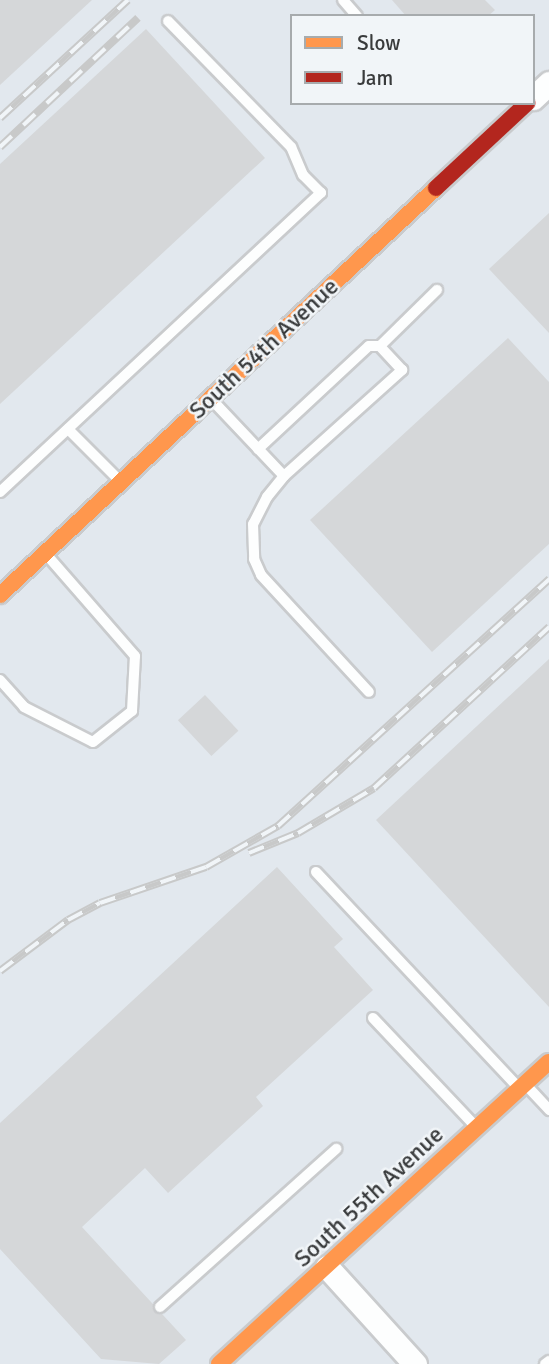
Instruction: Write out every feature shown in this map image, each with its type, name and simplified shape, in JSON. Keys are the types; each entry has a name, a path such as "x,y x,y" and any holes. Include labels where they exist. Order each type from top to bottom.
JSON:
{"street":[{"path":"535,96 549,83"},
{"name":"South 54th Avenue","path":"0,595 525,105"},
{"name":"South 55th Avenue","path":"219,1364 549,1062"},
{"path":"327,1266 415,1364"}],"lane":[{"path":"344,0 355,14"},
{"path":"0,492 321,193 303,175 291,148 168,21"},
{"path":"258,449 369,346 380,346 437,290"},
{"path":"369,692 261,575 254,559 253,524 267,497 284,476 402,370 380,346"},
{"path":"211,399 284,476"},
{"path":"68,429 121,482"},
{"path":"0,680 24,707 93,743 132,711 135,656 45,553"},
{"path":"316,872 522,1086 549,1110"},
{"path":"373,1018 477,1128"},
{"path":"160,1307 336,1149"}],"shaded area":[{"path":"0,0 549,0 549,1364 0,1364"}],"building":[{"path":"0,0 92,0 0,85"},
{"path":"392,0 485,0 495,10 490,14 404,14"},
{"path":"146,29 265,158 0,404 0,164"},
{"path":"549,213 549,333 489,269"},
{"path":"508,338 549,382 549,544 432,652 310,520"},
{"path":"549,659 549,1007 376,820"},
{"path":"205,695 238,731 211,756 178,720"},
{"path":"277,867 343,939 334,947 373,990 256,1097 263,1106 168,1193 145,1168 82,1227 186,1340 159,1364 101,1359 0,1249 0,1123"}],"railway":[{"path":"0,118 128,0"},
{"path":"0,147 138,18"},
{"path":"0,971 68,920 100,903 206,867 278,826 549,579"},
{"path":"249,853 298,833 374,788 549,627"}],"traffic: slow":[{"path":"0,595 436,188"},
{"path":"219,1364 549,1062"}],"traffic: jam":[{"path":"436,188 525,105"}]}
